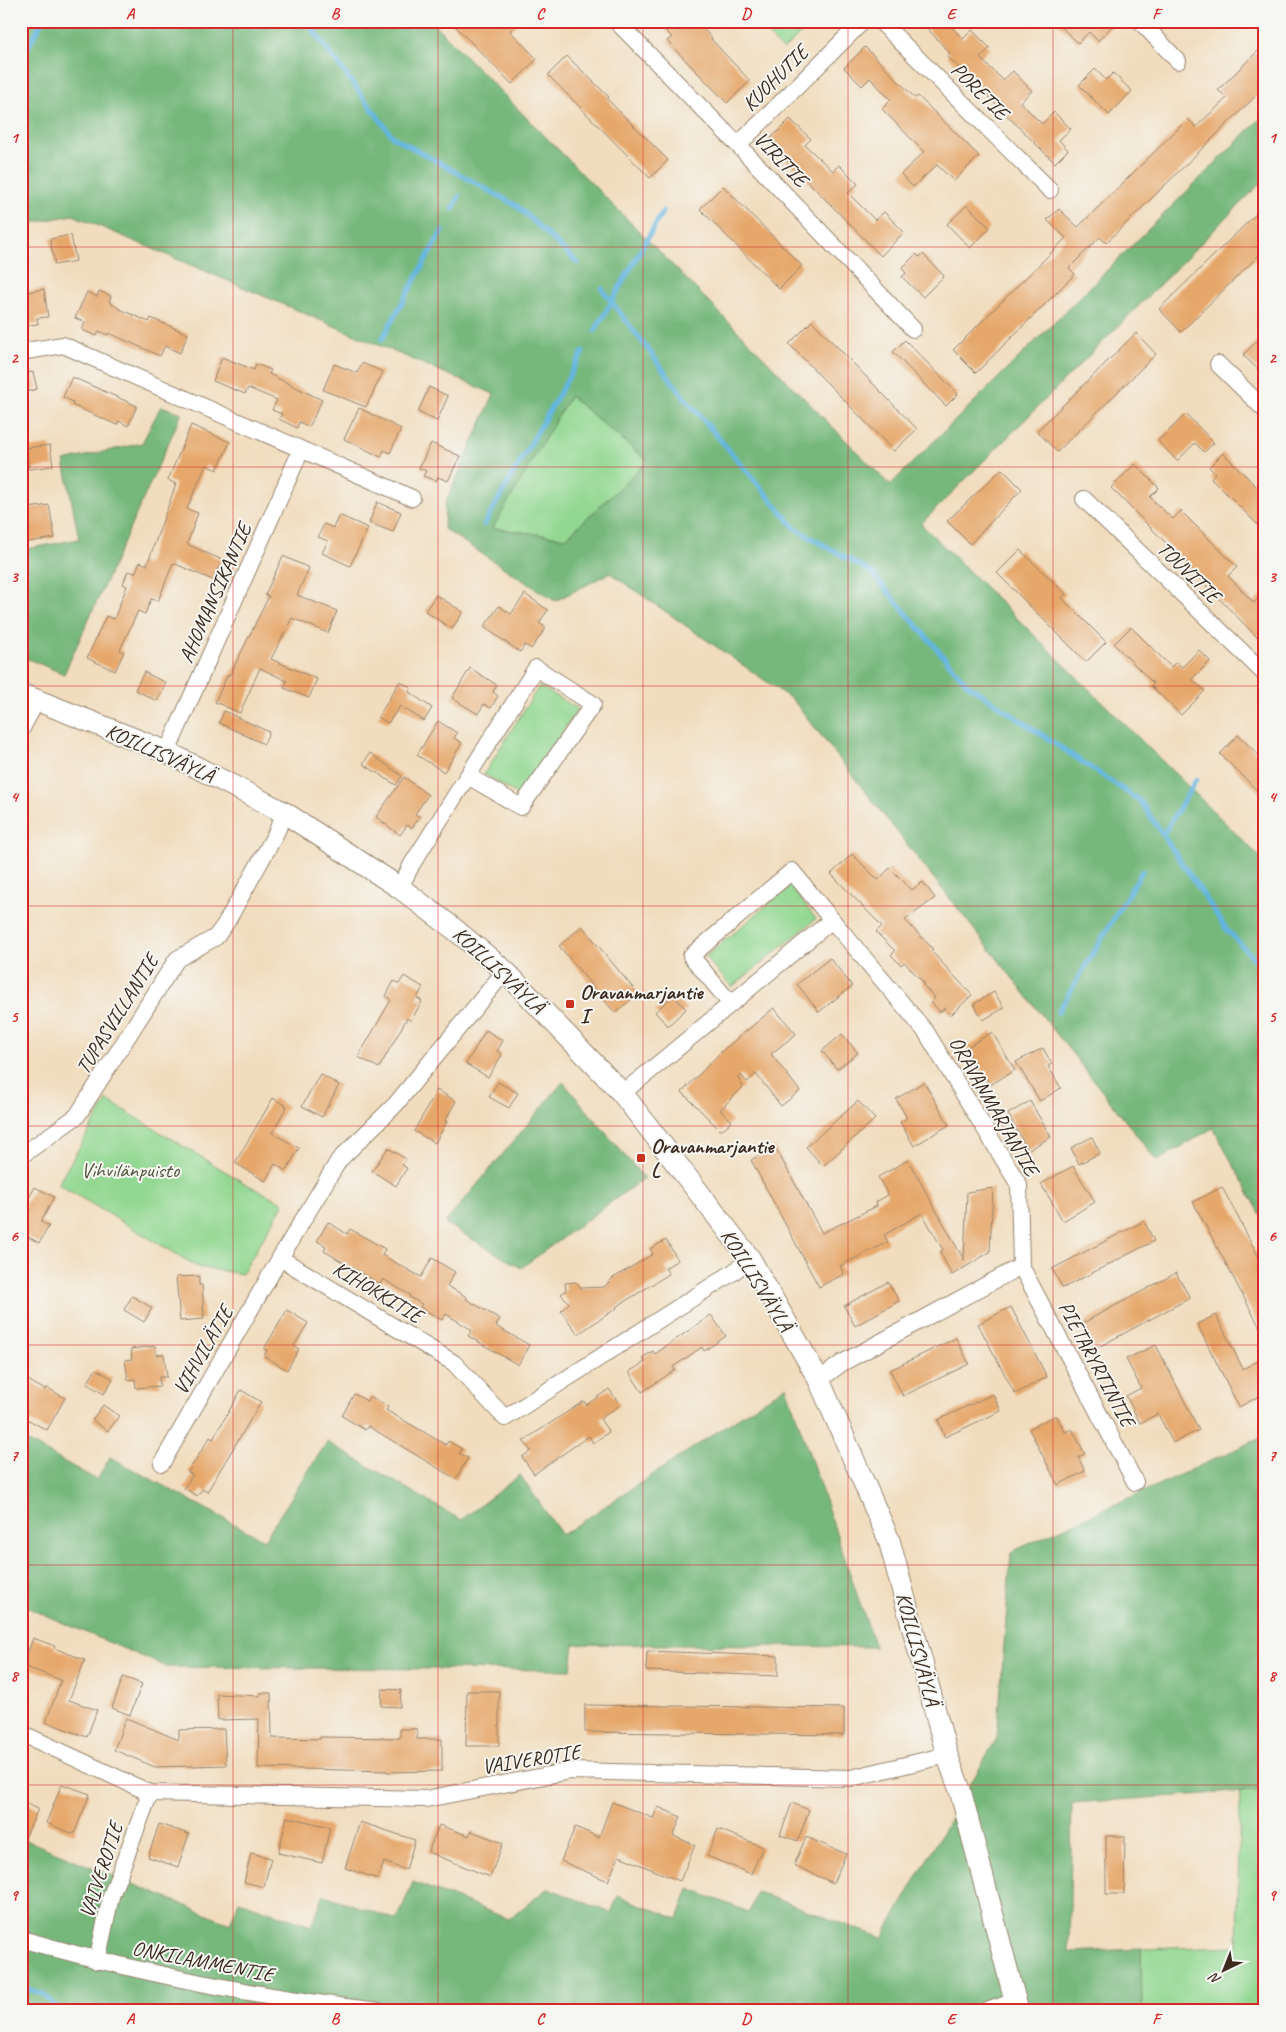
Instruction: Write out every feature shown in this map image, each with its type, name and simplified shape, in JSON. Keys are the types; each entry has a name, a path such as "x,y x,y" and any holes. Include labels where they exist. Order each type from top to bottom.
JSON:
{"street":[{"name":"VIRITIE","path":"616,21 738,145 913,329"},
{"name":"KUOHUTIE","path":"738,145 863,21"},
{"name":"PORETIE","path":"880,21 1050,190"},
{"path":"1140,21 1178,61"},
{"path":"21,352 63,345 412,498"},
{"path":"1218,364 1265,410"},
{"name":"AHOMANSIKANTIE","path":"167,752 301,450"},
{"name":"TOUVITIE","path":"1084,499 1262,668"},
{"path":"400,888 412,864 536,668 593,704 521,807 468,776"},
{"path":"21,730 29,697"},
{"name":"KOILLISVÄYLÄ","path":"29,697 167,752 285,813 400,888 453,928 505,971 622,1093 750,1259 819,1380 889,1540 947,1755 960,1790 1017,2006"},
{"name":"TUPASVILLANTIE","path":"21,1156 77,1116 177,959 216,937 274,837 285,813"},
{"name":"ORAVANMARJANTIE","path":"731,1004 691,956 792,871 926,1032 1019,1185 1021,1266"},
{"path":"622,1093 832,920"},
{"path":"280,1258 339,1160 395,1105 505,971"},
{"name":"KIHOKKITIE","path":"280,1258 454,1363 505,1418 732,1273 750,1259"},
{"name":"VIHVILÄTIE","path":"162,1462 280,1258"},
{"path":"819,1380 842,1364 1021,1266"},
{"name":"PIETARYRTINTIE","path":"1021,1266 1135,1482"},
{"name":"VAIVEROTIE","path":"21,1733 150,1794 426,1799 570,1771 851,1778 947,1755"},
{"name":"VAIVEROTIE","path":"97,1961 111,1896 150,1794"},
{"name":"ONKILAMMENTIE","path":"21,1939 97,1961 304,2002 378,2011"},
{"path":"987,2011 1017,2006"}],"green space":[{"path":"21,21 431,21 890,485 1265,114 1265,179 921,524 1265,862 1265,1222 1213,1128 1157,1161 793,700 610,573 555,601 444,529 445,504 494,394 73,215 21,225","holes":["570,396 648,461 566,538 493,528"]},
{"path":"754,21 814,21 783,50"},
{"path":"570,396 648,461 566,538 492,528"},
{"path":"161,406 182,413 64,674 21,656 21,550 79,539 64,461 142,443"},
{"path":"539,686 578,709 518,795 484,774"},
{"path":"790,886 816,919 732,987 705,957"},
{"path":"563,1082 644,1178 521,1268 445,1223"},
{"name":"Vihvilänpuisto","path":"107,1100 246,1184 284,1203 242,1274 198,1267 58,1184"},
{"path":"786,1386 875,1647 574,1644 571,1670 167,1667 21,1605 21,1438 97,1480 110,1457 264,1540 327,1442 461,1520 520,1475 562,1535"},
{"path":"1265,1436 1265,1790 1072,1803 1069,1952 1141,1949 1142,2011 21,2011 21,1838 230,1924 239,1901 311,1926 324,1895 397,1920 413,1882 509,1919 548,1888 611,1913 618,1896 678,1919 689,1889 749,1912 757,1892 882,1938 997,1738 1011,1552"},
{"path":"1265,1790 1265,2011 1142,2011 1141,1949 1237,1946 1240,1792"}],"building":[{"path":"450,21 520,21 510,31 537,59 512,84"},
{"path":"674,21 696,21 750,81 727,103 667,41 672,37 665,30"},
{"path":"920,21 946,21 963,39 972,30 990,48 980,58 1003,80 1013,71 1032,91 1020,102 1042,124 1054,112 1071,129 1059,140 1068,150 1055,163 947,56 950,53"},
{"path":"1055,21 1117,21 1098,41 1089,32 1078,43"},
{"path":"1265,44 1265,87 1106,243 1100,237 1069,268 1075,274 976,373 953,350 1066,238 1047,220 1059,209 1078,227 1188,119 1196,127 1227,98 1218,90"},
{"path":"865,47 915,98 918,96 979,156 954,181 937,165 913,187 901,174 924,152 882,109 891,100 870,78 862,86 844,68"},
{"path":"567,56 609,97 607,99 668,160 650,178 548,75"},
{"path":"1095,69 1106,80 1113,73 1132,91 1109,115 1079,85"},
{"path":"790,119 811,139 805,145 833,171 839,165 858,184 848,193 875,220 884,212 904,232 881,256 768,141"},
{"path":"723,186 802,266 779,289 700,209"},
{"path":"967,205 990,228 970,248 947,224"},
{"path":"1256,214 1265,223 1265,249 1181,332 1159,309"},
{"path":"71,235 76,261 55,265 50,239"},
{"path":"916,254 919,257 923,254 944,276 923,297 902,277 906,273 902,268"},
{"path":"44,289 48,317 37,318 38,324 21,326 21,293"},
{"path":"99,291 111,296 109,302 120,309 149,322 151,318 188,334 180,353 165,346 160,356 109,333 108,335 99,331 97,336 82,330 85,322 75,318 87,292 97,297"},
{"path":"812,321 917,429 894,451 789,344"},
{"path":"1136,333 1156,354 1057,452 1037,431"},
{"path":"1265,333 1265,376 1243,355"},
{"path":"905,340 958,394 946,406 893,352"},
{"path":"222,357 254,370 256,364 271,370 269,374 322,400 309,427 299,422 297,428 279,419 282,414 272,410 277,400 248,388 245,394 213,381"},
{"path":"362,363 383,372 366,407 323,390 334,364 357,373"},
{"path":"33,372 37,389 21,393 21,374"},
{"path":"72,377 137,406 128,426 119,421 117,425 72,405 73,402 63,397"},
{"path":"429,387 448,396 437,421 418,412"},
{"path":"359,408 401,429 390,453 384,450 381,457 344,439"},
{"path":"1186,414 1214,443 1204,452 1195,443 1177,461 1158,441"},
{"path":"191,425 230,442 217,470 206,465 187,509 198,513 187,544 222,560 213,580 173,563 158,601 151,599 145,614 138,611 120,650 124,652 115,671 87,658 106,616 114,619 127,586 123,584 128,571 135,573 140,562 147,565 176,484 168,480"},
{"path":"431,443 460,456 448,481 438,477 436,481 423,476 426,471 419,468"},
{"path":"50,445 53,466 29,469 26,448"},
{"path":"1223,453 1265,495 1265,532 1211,478 1215,473 1209,467"},
{"path":"1135,464 1159,488 1150,497 1173,519 1181,511 1237,567 1228,576 1254,603 1265,592 1265,630 1257,637 1111,488"},
{"path":"1002,469 1022,489 970,544 947,521"},
{"path":"377,502 401,512 393,532 369,523"},
{"path":"49,505 55,538 21,543 21,509"},
{"path":"339,515 368,528 350,566 322,553 328,541 318,537 324,524 333,528"},
{"path":"1020,550 1066,594 1062,598 1106,642 1086,662 997,573"},
{"path":"283,556 309,568 297,595 337,611 328,633 292,618 271,659 317,679 309,698 284,688 287,681 260,668 240,713 215,702 269,596 265,595"},
{"path":"525,594 548,610 539,623 546,628 531,649 525,645 520,652 484,627 499,606 511,614"},
{"path":"436,595 463,612 452,629 425,611"},
{"path":"1131,627 1171,667 1176,662 1182,667 1199,650 1210,661 1192,679 1205,691 1181,715 1151,686 1154,684 1114,644"},
{"path":"470,668 497,685 493,692 498,696 491,708 484,704 478,714 452,698"},
{"path":"144,672 166,683 157,701 135,690"},
{"path":"400,681 411,688 409,692 432,708 424,721 400,706 388,723 378,717"},
{"path":"224,711 269,732 264,744 219,723"},
{"path":"438,721 457,733 454,738 462,743 444,772 417,755"},
{"path":"1238,735 1265,761 1265,798 1220,754"},
{"path":"370,753 402,776 396,785 363,764"},
{"path":"404,777 428,795 415,814 420,817 412,828 407,825 400,835 376,817"},
{"path":"852,854 878,880 890,868 912,890 923,882 935,898 905,920 933,949 931,951 972,995 951,1015 945,1008 940,1012 931,1002 935,998 922,984 924,983 904,962 901,965 891,955 895,951 876,932 882,926 831,874"},
{"path":"582,926 638,994 615,1013 559,946"},
{"path":"830,958 852,986 819,1012 797,984"},
{"path":"404,976 423,987 417,998 422,1001 411,1021 407,1018 379,1068 358,1057 391,1000 386,996 394,981 399,984"},
{"path":"994,992 1004,1008 983,1020 974,1004"},
{"path":"673,995 686,1009 668,1026 655,1012"},
{"path":"774,1008 796,1034 771,1054 800,1091 781,1106 756,1074 747,1082 741,1075 738,1078 743,1087 720,1110 732,1121 721,1131 682,1092 722,1051"},
{"path":"486,1030 503,1041 497,1051 502,1055 488,1077 466,1064"},
{"path":"992,1032 1015,1070 990,1085 986,1078 981,1081 972,1067 976,1064 966,1048"},
{"path":"842,1034 858,1053 837,1069 822,1051"},
{"path":"1043,1048 1052,1064 1048,1066 1061,1088 1040,1101 1016,1062"},
{"path":"320,1074 339,1085 322,1117 302,1106"},
{"path":"498,1082 518,1093 509,1108 489,1097"},
{"path":"924,1082 949,1125 914,1146 900,1122 907,1118 896,1099"},
{"path":"437,1090 456,1101 435,1143 414,1131"},
{"path":"273,1098 287,1106 272,1133 299,1148 286,1171 275,1164 265,1181 235,1163"},
{"path":"858,1101 875,1119 823,1166 806,1147"},
{"path":"1030,1101 1051,1137 1028,1150 1008,1114"},
{"path":"1092,1137 1100,1153 1079,1164 1071,1148"},
{"path":"775,1147 822,1233 877,1206 876,1202 888,1195 878,1177 908,1160 964,1260 967,1192 993,1188 990,1252 952,1275 940,1252 943,1250 922,1213 884,1235 888,1242 840,1266 844,1274 819,1287 751,1160"},
{"path":"388,1148 406,1159 402,1165 407,1168 396,1186 372,1171"},
{"path":"1073,1166 1095,1202 1063,1221 1041,1184"},
{"path":"35,1187 54,1197 41,1222 49,1226 39,1243 21,1233 21,1212"},
{"path":"1222,1187 1265,1269 1265,1337 1193,1202"},
{"path":"1144,1221 1154,1241 1063,1288 1052,1269"},
{"path":"328,1222 347,1234 350,1229 385,1249 382,1255 421,1277 432,1258 455,1272 447,1286 500,1319 496,1326 529,1345 518,1365 468,1336 472,1330 446,1314 442,1320 420,1307 422,1304 409,1297 410,1295 383,1279 380,1284 324,1251 326,1246 317,1241"},
{"path":"666,1240 678,1260 665,1268 669,1274 616,1307 578,1334 561,1311 569,1303 561,1294 566,1290 565,1283 576,1282 581,1288 604,1287 613,1278 653,1254 650,1249"},
{"path":"1176,1273 1190,1298 1095,1349 1081,1324"},
{"path":"199,1276 199,1285 202,1285 204,1319 180,1321 176,1277"},
{"path":"888,1282 899,1301 855,1326 844,1306"},
{"path":"132,1296 152,1308 144,1322 124,1310"},
{"path":"1011,1307 1047,1377 1015,1394 978,1324"},
{"path":"287,1310 308,1323 294,1346 299,1349 287,1370 264,1356 267,1350 264,1349"},
{"path":"711,1315 726,1336 704,1351 702,1347 673,1367 675,1370 642,1392 629,1372 645,1362 642,1358 653,1351 655,1354"},
{"path":"1216,1315 1243,1369 1265,1357 1265,1393 1239,1407 1197,1324"},
{"path":"956,1338 969,1364 903,1396 890,1370"},
{"path":"1156,1345 1199,1430 1173,1443 1158,1414 1140,1423 1126,1396 1141,1388 1126,1359"},
{"path":"155,1346 156,1355 164,1354 167,1377 159,1377 160,1386 136,1388 135,1379 128,1380 125,1360 132,1359 131,1349"},
{"path":"96,1369 113,1379 104,1394 87,1384"},
{"path":"21,1376 45,1390 46,1387 65,1398 47,1430 21,1416"},
{"path":"609,1389 620,1405 600,1419 609,1432 593,1443 589,1436 534,1474 522,1457 531,1451 523,1441 584,1401 586,1405"},
{"path":"241,1390 261,1402 207,1492 202,1489 197,1496 184,1488 193,1475 188,1472 210,1437 213,1439"},
{"path":"354,1394 367,1401 370,1396 388,1407 386,1410 446,1445 448,1441 462,1449 459,1453 468,1458 456,1479 368,1426 365,1430 342,1416"},
{"path":"993,1394 1001,1411 945,1437 938,1420"},
{"path":"103,1405 119,1416 108,1431 92,1420"},
{"path":"1056,1415 1065,1432 1072,1429 1085,1454 1078,1457 1085,1471 1058,1485 1029,1429"},
{"path":"33,1638 85,1660 69,1700 97,1710 87,1737 46,1722 61,1680 23,1666"},
{"path":"647,1651 778,1656 778,1676 646,1671"},
{"path":"123,1677 142,1684 130,1715 112,1708"},
{"path":"382,1689 401,1690 400,1707 381,1706"},
{"path":"467,1691 499,1691 499,1746 466,1746"},
{"path":"260,1693 271,1693 272,1738 400,1738 400,1729 417,1729 417,1739 442,1739 442,1771 387,1772 258,1768 259,1719 218,1720 217,1694 260,1696"},
{"path":"585,1705 844,1708 844,1735 585,1732"},
{"path":"126,1718 179,1740 179,1730 224,1729 226,1765 155,1767 114,1750"},
{"path":"62,1784 90,1794 74,1834 46,1823"},
{"path":"21,1801 38,1809 21,1847"},
{"path":"612,1802 653,1818 658,1807 681,1817 673,1836 695,1845 680,1881 619,1856 608,1881 561,1861 575,1827 599,1837"},
{"path":"792,1803 809,1810 798,1841 780,1835"},
{"path":"287,1817 330,1827 322,1863 278,1853"},
{"path":"360,1822 415,1840 406,1870 384,1862 378,1879 345,1868"},
{"path":"159,1824 189,1834 178,1867 148,1857"},
{"path":"439,1825 469,1836 471,1831 503,1843 490,1877 428,1852"},
{"path":"718,1829 763,1847 751,1874 707,1856"},
{"path":"1106,1836 1125,1836 1124,1894 1106,1894"},
{"path":"806,1837 846,1854 833,1883 794,1865"},
{"path":"251,1853 271,1858 264,1887 244,1882"}],"waterway":[{"path":"21,60 42,21"},
{"path":"306,21 393,137 517,206 578,263"},
{"path":"453,209 459,196"},
{"path":"595,331 663,211"},
{"path":"382,339 442,231"},
{"path":"602,289 684,397 796,529 871,572 967,684 1140,801 1227,930 1265,970"},
{"path":"484,525 583,352"},
{"path":"1163,835 1196,780"},
{"path":"1058,1012 1142,871"},
{"path":"21,1986 44,1995 60,2011"}],"place":[{"name":"Oravanmarjantie I","path":"570,1004"},
{"name":"Oravanmarjantie L","path":"641,1158"}]}
